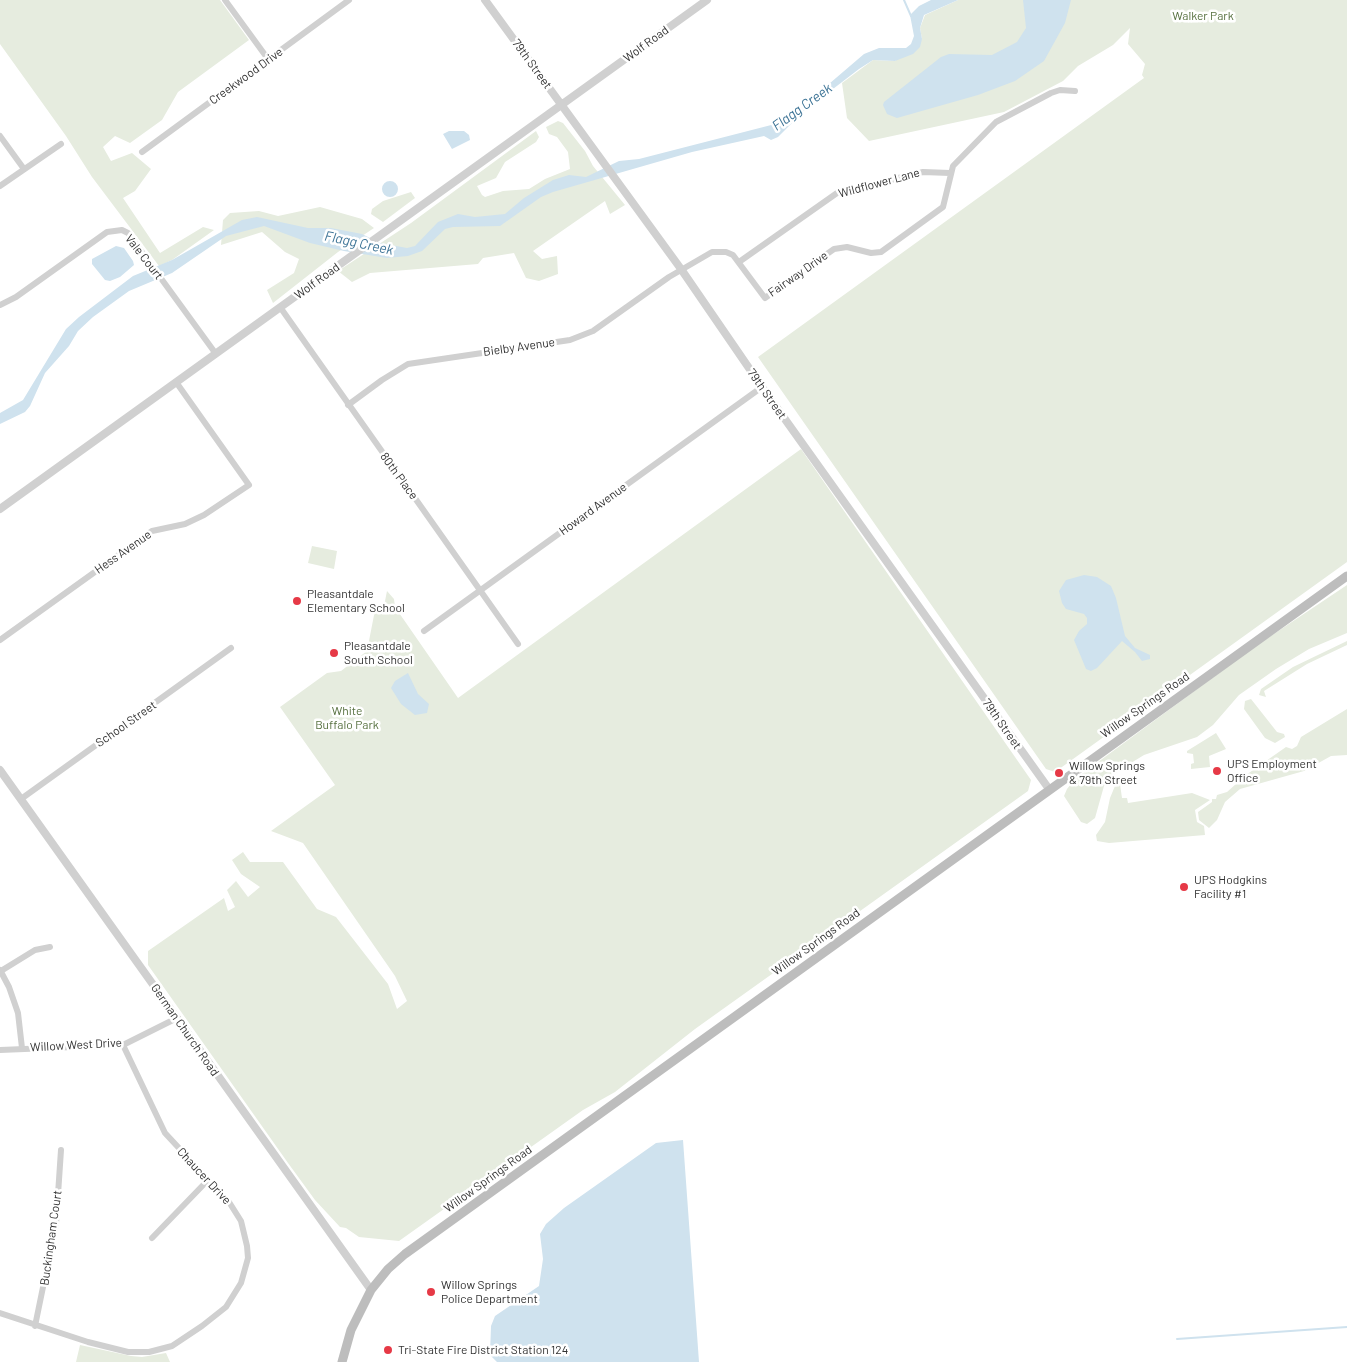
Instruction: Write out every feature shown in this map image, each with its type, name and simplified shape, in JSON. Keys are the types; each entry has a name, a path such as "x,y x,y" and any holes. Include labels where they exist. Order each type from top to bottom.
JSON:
{"main road":[{"name":"Willow Springs Road","path":"342,1362 351,1330 371,1290 388,1269 423,1240 1347,576"}],"street":[{"path":"225,0 268,59"},
{"name":"Creekwood Drive","path":"142,152 350,0"},
{"name":"79th Street","path":"485,0 681,269 762,387 1049,789"},
{"name":"Wolf Road","path":"0,509 707,0"},
{"name":"Fairway Drive","path":"740,262 765,298 834,249 846,247 871,252 882,252 943,207 950,173 956,161 974,146 996,122 1051,93 1060,90 1075,91"},
{"path":"0,136 24,169"},
{"path":"0,186 61,144"},
{"name":"Wildflower Lane","path":"740,262 837,193 923,172 950,173"},
{"name":"Vale Court","path":"0,305 16,297 107,232 122,230 128,233 216,354"},
{"path":"681,269 712,252 726,252 740,262"},
{"name":"Bielby Avenue","path":"348,405 408,364 570,340 593,331 681,269"},
{"name":"80th Place","path":"280,307 518,644"},
{"name":"Hess Avenue","path":"0,640 152,530 191,521 249,485 176,382"},
{"name":"Howard Avenue","path":"424,631 762,387"},
{"name":"School Street","path":"21,799 231,648"},
{"name":"German Church Road","path":"0,770 371,1290"},
{"path":"22,1048 18,1013 10,988 0,970 35,950 50,946"},
{"name":"Willow West Drive","path":"0,1050 123,1045 177,1018"},
{"name":"Chaucer Drive","path":"0,1313 35,1326 112,1348 128,1352 149,1352 162,1350 184,1340 220,1312 235,1295 241,1283 246,1269 247,1246 241,1221 235,1210 165,1133 123,1045"},
{"name":"Buckingham Court","path":"35,1326 56,1224 61,1150"},
{"path":"152,1238 208,1180"}],"green space":[{"path":"0,0 220,0 249,40 178,92 162,120 130,143 115,136 103,147 111,161 132,153 151,169 135,191 123,198 160,253 203,227 214,230 172,260 159,266 92,177 66,136 0,44"},
{"name":"Walker Park","path":"958,0 1347,0 1347,562 1055,772 1046,769 758,357 1144,78 1142,75 1145,64 1128,44 1130,28 1113,45 1078,66 1063,81 1004,112 869,141 847,118 842,83 873,60 895,61 922,39 920,28 925,15"},
{"path":"558,121 563,123 585,151 593,166 625,205 610,214 605,201 533,251 542,259 557,256 558,274 539,281 526,278 514,253 483,258 478,264 370,273 352,282 338,271 411,223 536,131 539,137 536,142 505,162 496,178 477,186 482,195 485,197 503,191 529,189 545,179 570,169 568,152 557,137 549,134 546,127"},
{"path":"411,192 415,198 383,222 371,214 372,209 383,201"},
{"path":"320,207 362,219 374,228 338,252 273,303 267,290 294,273 299,259 285,252 262,232 221,245 223,220 230,213 259,211 278,216"},
{"name":"White Buffalo Park","path":"801,449 1031,780 1028,791 695,1029 615,1092 583,1110 399,1241 359,1237 346,1228 340,1227 315,1200 148,965 148,951 224,898 228,911 235,907 227,890 236,881 248,897 260,887 241,874 232,860 243,852 250,862 283,862 317,909 336,917 388,984 397,1009 407,1001 395,976 303,843 271,831 335,785 280,707 327,673 341,671 367,651 376,605 384,606 387,591 394,599 395,607 458,698"},
{"path":"312,546 337,551 334,569 308,563"},
{"path":"1347,585 1347,633 1309,649 1276,669 1239,695 1213,725 1197,737 1144,755 1118,771 1104,786 1095,818 1087,824 1081,822 1064,796 1075,779 1253,648"},
{"path":"1347,641 1347,645 1307,664 1264,691 1266,697 1259,695 1261,689 1293,667"},
{"path":"1251,699 1277,732 1284,734 1285,737 1275,743 1265,738 1244,709 1245,701"},
{"path":"1347,709 1347,755 1331,756 1304,771 1240,789 1225,802 1217,820 1209,828 1199,820 1198,812 1212,802 1212,799 1216,799 1217,795 1227,792 1246,775 1286,747 1292,749 1297,746 1301,737"},
{"path":"1216,733 1226,749 1209,756 1210,767 1191,769 1191,764 1194,763 1193,754 1187,753 1187,751"},
{"path":"1123,778 1126,782 1120,784 1122,798 1127,798 1128,803 1192,793 1210,800 1195,810 1197,822 1204,826 1205,835 1109,843 1097,841 1096,835 1105,822 1110,798 1115,786"},
{"path":"80,1345 131,1356 142,1357 166,1353 170,1362 76,1362"}],"water":[{"name":"Flagg Creek","path":"931,0 958,0 924,15 920,28 922,39 920,47 913,54 895,61 873,60 803,112 778,137 771,140 764,136 692,152 553,192 541,197 500,226 453,227 445,229 422,251 408,256 387,258 344,251 310,243 264,226 226,236 172,273 129,291 93,317 78,331 69,346 45,373 30,406 25,412 0,424 0,413 23,400 66,329 79,317 133,276 172,260 242,220 257,217 308,228 331,228 362,234 380,243 407,248 415,246 438,222 458,214 475,217 505,214 524,198 553,180 569,175 586,177 619,161 639,159 779,123 795,113 864,54 879,48 906,48 911,44 914,36 910,15 919,6"},
{"path":"1023,0 1071,0 1065,23 1044,61 1015,81 978,95 897,118 887,114 883,105 884,102 941,57 949,54 992,55 1017,42 1026,28"},
{"path":"449,131 464,131 469,135 470,140 452,149 443,134"},
{"path":"390,181 398,189 390,197 382,189"},
{"path":"116,246 124,248 134,265 120,277 110,281 105,280 92,264 92,259"},
{"path":"1084,575 1097,577 1111,586 1116,598 1125,636 1135,648 1150,655 1150,659 1142,661 1122,641 1097,668 1091,671 1086,669 1074,640 1079,631 1087,624 1087,618 1084,614 1066,609 1062,603 1059,591 1066,580"},
{"path":"408,673 418,694 429,704 427,713 415,715 401,704 391,688 395,681"},
{"path":"683,1140 699,1362 497,1362 490,1355 491,1326 495,1316 539,1286 543,1259 540,1234 546,1224 564,1208 656,1143"}],"waterway":[{"path":"904,0 911,16"},
{"path":"1177,1339 1347,1327"}],"place":[{"name":"Pleasantdale Elementary School","path":"297,601"},
{"name":"Pleasantdale South School","path":"334,653"},
{"name":"UPS Employment Office","path":"1217,771"},
{"name":"Willow Springs & 79th Street","path":"1059,773"},
{"name":"UPS Hodgkins Facility #1","path":"1184,887"},
{"name":"Willow Springs Police Department","path":"431,1292"},
{"name":"Tri-State Fire District Station 124","path":"388,1350"}]}
